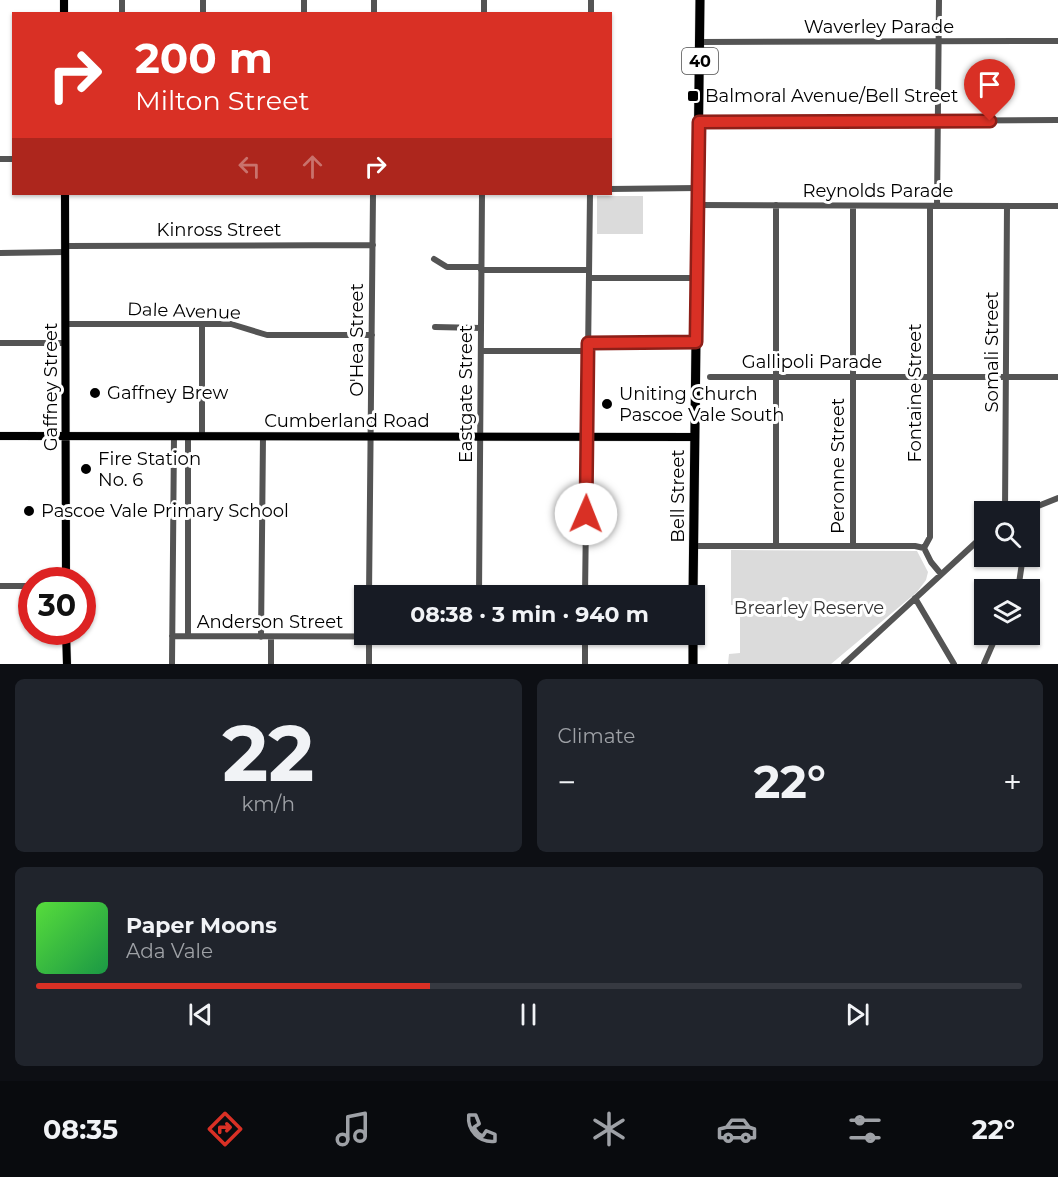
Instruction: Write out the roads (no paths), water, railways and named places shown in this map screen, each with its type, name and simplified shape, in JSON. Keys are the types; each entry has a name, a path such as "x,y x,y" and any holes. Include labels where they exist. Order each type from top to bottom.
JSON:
{"highway":[{"name":"Bell Street","path":"693,585 700,0"},
{"path":"693,645 693,664"}],"main road":[{"name":"Gaffney Street","path":"64,195 66,567"},
{"name":"Cumberland Road","path":"0,436 695,437"},
{"path":"66,645 66,664"}],"street":[{"name":"Fontaine Street","path":"924,548 930,537 930,377 938,121 939,0"},
{"name":"Waverley Parade","path":"700,42 1058,41"},
{"path":"699,122 1058,120"},
{"path":"612,189 698,188"},
{"name":"O'Hea Street","path":"369,585 373,195"},
{"name":"Eastgate Street","path":"479,585 482,195"},
{"path":"585,585 590,195"},
{"name":"Reynolds Parade","path":"698,205 1058,206"},
{"path":"776,205 776,546"},
{"name":"Peronne Street","path":"853,206 853,546"},
{"name":"Somali Street","path":"1006,499 1007,206"},
{"name":"Kinross Street","path":"0,252 373,245"},
{"path":"434,259 447,267 589,270"},
{"path":"589,278 698,278"},
{"name":"Dale Avenue","path":"65,324 202,324 242,326 267,335 372,335"},
{"path":"202,324 202,436"},
{"path":"435,327 481,328"},
{"path":"588,343 696,342"},
{"path":"0,343 65,343"},
{"path":"481,351 588,351"},
{"name":"Gallipoli Parade","path":"710,377 1058,377"},
{"path":"172,664 174,436"},
{"path":"188,436 188,636"},
{"path":"261,637 263,436"},
{"path":"1040,505 1057,500"},
{"path":"844,664 974,544"},
{"path":"694,546 915,546 924,548 931,562 941,573"},
{"path":"0,586 18,586"},
{"path":"915,598 954,664"},
{"name":"Anderson Street","path":"172,636 354,636"},
{"path":"271,637 271,664"},
{"path":"369,645 369,664"},
{"path":"585,645 585,664"},
{"path":"984,664 992,645"}],"place":[{"name":"Balmoral Avenue/Bell Street","path":"693,96"},
{"name":"Gaffney Brew","path":"95,393"},
{"name":"Uniting Church Pascoe Vale South","path":"607,404"},
{"name":"Fire Station No. 6","path":"86,469"},
{"name":"Pascoe Vale Primary School","path":"29,511"}],"park label":[{"name":"Brearley Reserve","path":"809,608"}]}
